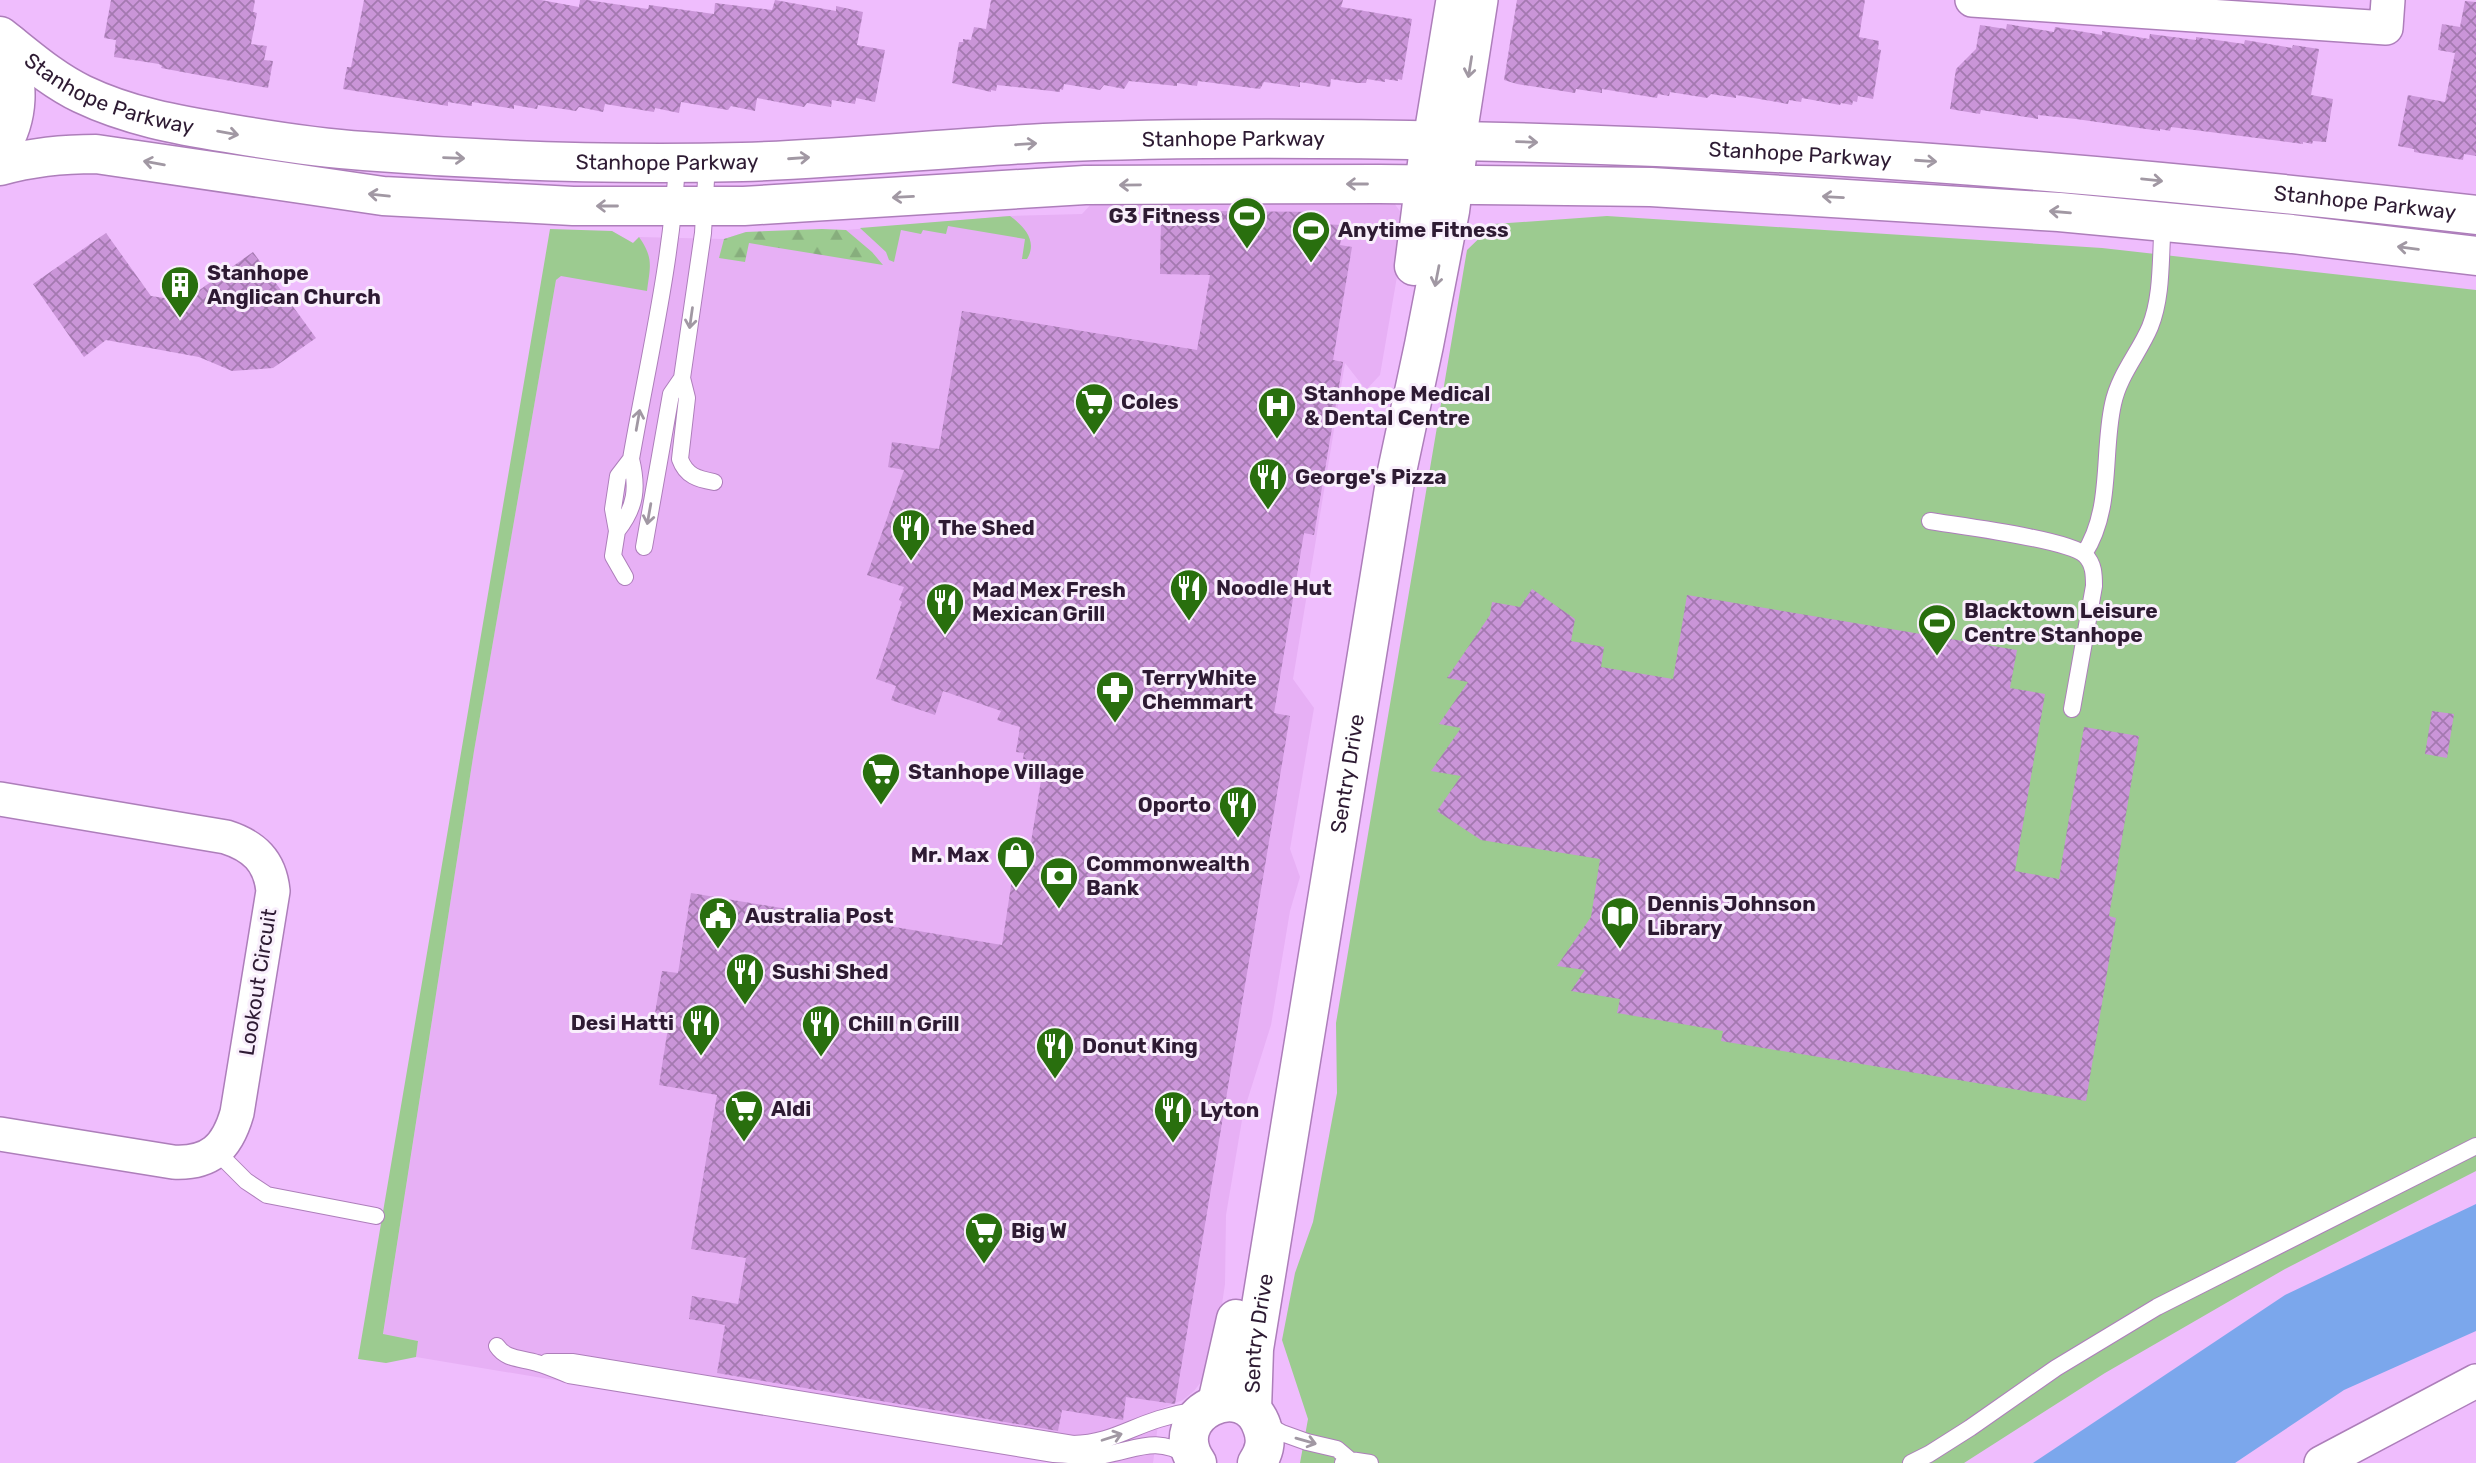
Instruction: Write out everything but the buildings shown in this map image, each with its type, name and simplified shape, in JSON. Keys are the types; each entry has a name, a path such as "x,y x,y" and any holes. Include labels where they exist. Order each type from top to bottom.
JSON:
{"main road":[{"name":"Stanhope Parkway","path":"4,34 48,75 75,91 120,110 166,123 308,147 432,157 580,162 743,162 1040,143 1199,138 1445,140 1810,154 1940,162 2326,197 2476,215"},
{"path":"0,148 7,138 17,101 4,34"},
{"name":"Sentry Drive","path":"1234,1410 1231,1347 1399,363 1439,184 1445,140"},
{"name":"Stanhope Parkway","path":"0,166 28,158 96,154 383,196 573,206 744,206 1085,185 1439,184 1651,187 1856,198 2163,221 2476,256"},
{"path":"1196,1461 1189,1448 1193,1423 1234,1410 1265,1445 1257,1463"}],"street":[{"path":"1445,140 1454,0"},
{"path":"1445,140 1481,0"},
{"path":"1972,0 2387,14"},
{"name":"Lookout Circuit","path":"0,799 226,836 253,849 263,861 272,882 272,900 237,1113 229,1136 216,1151"},
{"path":"0,1134 173,1162 199,1160 216,1151"},
{"path":"2321,1463 2476,1381"}],"lane":[{"path":"625,577 613,556 617,531 631,514 636,480 631,459 690,206 692,162"},
{"path":"692,162 690,206 703,233 682,378 687,398 680,459 684,468 692,475 714,482"},
{"path":"2084,554 2101,515 2115,395 2124,373 2145,337 2155,310 2163,221"},
{"path":"644,547 671,394 682,378"},
{"path":"1930,521 2063,544 2084,554 2092,567 2094,586 2073,709"},
{"path":"1912,1463 1970,1428 2056,1368 2157,1307 2476,1146"},
{"path":"216,1151 246,1181 267,1195 376,1216"},
{"path":"497,1346 501,1353 509,1357 537,1363 569,1375 1054,1454 1101,1455 1135,1446 1156,1444 1173,1448 1196,1461"},
{"path":"537,1363 572,1362 1073,1444 1111,1438 1158,1419 1234,1410 1282,1433 1337,1449 1346,1462 1370,1463"}],"shaded area":[{"name":"Stanhope Village","path":"1095,200 1394,203 1402,214 1404,236 1380,375 1366,390 1345,363 1293,679 1314,708 1290,849 1300,877 1290,911 1271,1025 1243,1114 1226,1215 1225,1284 1214,1358 1204,1378 1183,1400 1160,1409 1153,1463 1052,1463 416,1357 418,1341 383,1335 474,751 556,280 612,231 633,243 639,237 724,239 746,232 846,230 1010,216 1082,214"}],"green space":[{"path":"1010,216 1028,234 1031,246 1027,259 1022,259 1025,239 948,226 946,234 923,230 921,234 901,230 894,262 889,260 886,252 860,228"},
{"name":"Blacktown Leisure Centre Stanhope","path":"1607,216 2102,248 2476,290 2476,1171 2285,1269 2105,1373 1964,1463 1300,1463 1308,1419 1282,1340 1295,1273 1313,1222 1337,1093 1336,1023 1467,250 1494,224"},
{"path":"550,229 612,231 633,243 639,237 649,257 647,291 561,276 556,280 474,751 383,1334 418,1341 416,1357 386,1363 358,1359"},
{"path":"846,230 883,265 749,243 745,262 719,258 724,239 746,232"}],"water":[{"path":"2476,1204 2476,1331 2344,1390 2235,1463 2033,1463 2285,1295"}],"place":[{"name":"G3 Fitness","path":"1247,250"},
{"name":"Anytime Fitness","path":"1311,264"},
{"name":"Stanhope Anglican Church","path":"180,319"},
{"name":"Coles","path":"1094,436"},
{"name":"Stanhope Medical & Dental Centre","path":"1277,440"},
{"name":"George's Pizza","path":"1268,511"},
{"name":"The Shed","path":"911,562"},
{"name":"Noodle Hut","path":"1189,622"},
{"name":"Mad Mex Fresh Mexican Grill","path":"945,636"},
{"name":"Blacktown Leisure Centre Stanhope","path":"1937,657"},
{"name":"TerryWhite Chemmart","path":"1115,724"},
{"name":"Stanhope Village","path":"881,806"},
{"name":"Oporto","path":"1238,839"},
{"name":"Mr. Max","path":"1016,889"},
{"name":"Commonwealth Bank","path":"1059,910"},
{"name":"Australia Post","path":"718,950"},
{"name":"Dennis Johnson Library","path":"1620,950"},
{"name":"Sushi Shed","path":"745,1006"},
{"name":"Desi Hatti","path":"701,1057"},
{"name":"Chill n Grill","path":"821,1058"},
{"name":"Donut King","path":"1055,1080"},
{"name":"Aldi","path":"744,1143"},
{"name":"Lyton","path":"1173,1144"},
{"name":"Big W","path":"984,1265"}]}
